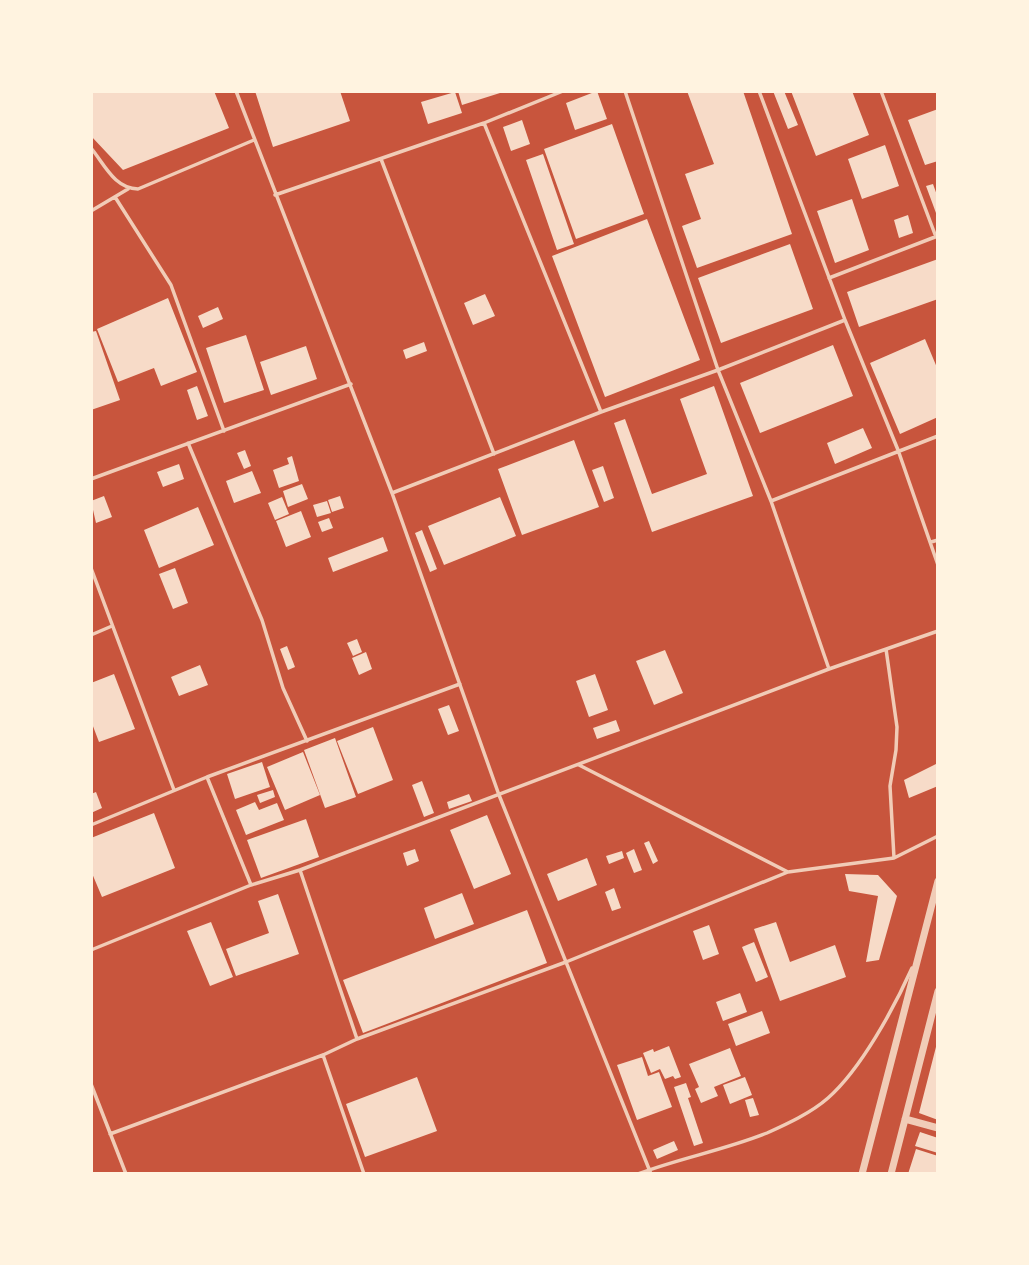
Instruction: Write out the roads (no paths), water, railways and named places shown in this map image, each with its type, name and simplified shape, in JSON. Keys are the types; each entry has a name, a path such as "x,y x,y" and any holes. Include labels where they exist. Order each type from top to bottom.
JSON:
{"street":[{"path":"862,1174 938,881"},
{"path":"891,1174 938,991"},
{"path":"905,1119 938,1128"}],"lane":[{"path":"236,91 393,494 499,795 650,1172"},
{"path":"275,195 484,123 563,91"},
{"path":"625,91 718,370 771,501 829,669"},
{"path":"759,91 845,320 898,450 938,565"},
{"path":"830,278 937,237 881,91"},
{"path":"484,123 601,412"},
{"path":"91,211 128,189 149,186 254,140"},
{"path":"91,148 109,173 128,189"},
{"path":"91,159 96,154"},
{"path":"381,159 494,454"},
{"path":"115,197 171,285 224,430"},
{"path":"393,494 845,320"},
{"path":"91,479 351,384"},
{"path":"771,501 938,436"},
{"path":"188,443 262,620 283,688 307,741"},
{"path":"931,542 938,540"},
{"path":"91,568 174,790"},
{"path":"91,635 112,626"},
{"path":"91,950 251,885 300,870 829,669 938,631"},
{"path":"886,649 897,727 897,750 890,786 894,858"},
{"path":"91,825 207,777 460,684"},
{"path":"579,765 788,872"},
{"path":"207,777 251,885"},
{"path":"110,1134 323,1055 357,1039 566,961 788,872 894,858 938,836"},
{"path":"300,870 357,1039"},
{"path":"638,1174 764,1134 795,1120 825,1101 842,1085 894,1008 921,948"},
{"path":"323,1055 364,1174"},
{"path":"91,1084 126,1174"}]}
